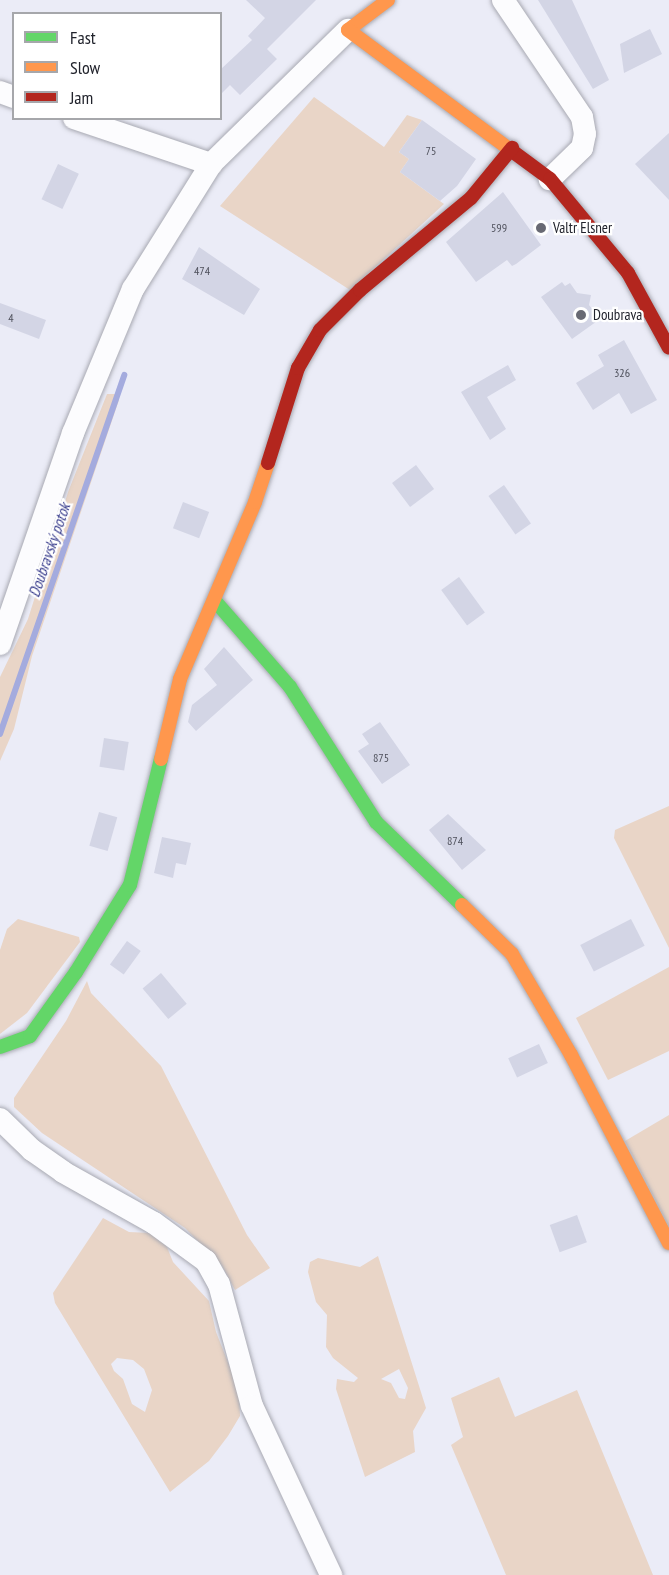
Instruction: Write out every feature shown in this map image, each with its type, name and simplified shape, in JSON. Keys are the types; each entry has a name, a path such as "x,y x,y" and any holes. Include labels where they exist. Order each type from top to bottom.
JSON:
{"street":[{"path":"0,644 73,433 133,290 211,165 348,30 388,0"},
{"path":"502,0 582,117 585,134 582,148 550,179"},
{"path":"348,30 512,147 550,179 628,273 669,348"},
{"path":"80,120 211,165"},
{"path":"0,1047 30,1035 76,972 130,885 180,679 255,502 284,404 320,330 367,283 471,198 512,147"},
{"path":"215,601 290,687 376,822 512,954 571,1054 669,1243"},
{"path":"0,1119 32,1150 63,1172 154,1223 206,1261 219,1284 252,1406 331,1575"}],"shaded area":[{"path":"314,97 384,147 407,115 422,120 399,152 409,159 400,172 444,204 350,290 220,206"},
{"path":"107,394 117,394 119,400 32,656 14,729 0,761 0,677 28,619 68,492"},
{"path":"669,806 669,948 614,838 615,830"},
{"path":"18,919 79,937 80,942 27,1013 0,1034 0,950 7,929"},
{"path":"669,967 669,1051 608,1080 576,1018"},
{"path":"87,981 91,993 161,1066 247,1235 270,1268 235,1290 222,1266 185,1228 42,1133 14,1107 14,1098 66,1021"},
{"path":"669,1115 669,1227 625,1141"},
{"path":"103,1218 129,1232 150,1233 167,1247 173,1262 209,1301 216,1332 239,1390 240,1416 209,1461 170,1492 55,1303 53,1293","holes":["117,1358 133,1360 144,1369 152,1390 145,1412 132,1404 123,1379 114,1371 111,1364"]},
{"path":"378,1256 426,1408 413,1431 415,1452 365,1477 336,1389 337,1379 354,1382 358,1378 333,1358 326,1347 327,1315 316,1302 308,1272 310,1262 318,1258 360,1267","holes":["399,1369 408,1388 405,1399 399,1398 391,1383 381,1379"]},
{"path":"499,1377 515,1417 577,1390 653,1575 506,1575 451,1445 463,1437 451,1398"}],"building":[{"path":"246,0 316,0 267,49 277,59 240,95 230,85 222,93 222,68 252,40 248,36 265,18"},
{"path":"538,0 572,0 609,80 593,89"},
{"path":"650,29 662,54 624,73 620,44"},
{"path":"422,120 476,159 457,186 440,201 400,172 409,159 399,152"},
{"path":"669,133 669,200 635,164"},
{"path":"58,164 79,174 62,209 42,199"},
{"path":"503,192 541,245 516,264 512,266 507,260 476,282 446,242"},
{"path":"199,247 260,289 244,315 182,279"},
{"path":"562,282 565,286 570,283 577,293 591,295 589,305 600,319 572,339 541,297"},
{"path":"0,303 46,320 39,339 0,324"},
{"path":"624,340 657,400 631,414 619,393 593,410 576,383 604,366 598,355"},
{"path":"508,365 516,380 487,397 506,429 490,440 461,392"},
{"path":"416,465 434,489 410,507 392,483"},
{"path":"504,485 531,524 515,534 488,496"},
{"path":"183,502 209,512 199,538 173,528"},
{"path":"459,577 485,613 467,626 441,590"},
{"path":"224,647 253,680 196,731 188,722 192,705 217,685 204,669"},
{"path":"380,722 410,765 382,784 358,751 369,744 362,734"},
{"path":"104,738 129,742 124,771 99,767"},
{"path":"99,812 117,817 108,851 89,846"},
{"path":"448,814 486,850 462,870 429,830"},
{"path":"162,837 191,843 186,865 176,863 173,878 154,873"},
{"path":"631,919 645,946 594,972 580,945"},
{"path":"127,941 141,951 124,974 110,964"},
{"path":"161,973 187,1004 168,1019 143,988"},
{"path":"539,1044 548,1063 517,1077 508,1058"},
{"path":"577,1215 587,1242 560,1252 550,1225"}],"waterway":[{"name":"Doubravský potok","path":"0,734 124,375"}],"traffic: fast":[{"path":"215,601 290,687 376,822 462,905"},
{"path":"0,1047 30,1036 76,972 130,885 161,759"}],"traffic: slow":[{"path":"388,0 348,30 512,151"},
{"path":"161,759 180,679 255,502 268,463"},
{"path":"462,905 512,954 571,1055 669,1243"}],"traffic: jam":[{"path":"268,463 298,368 320,330 360,290 471,198 512,148"},
{"path":"512,151 550,179 628,273 669,348"}],"place":[{"name":"Valtr Elsner","path":"541,228"},
{"name":"Doubrava","path":"581,315"}]}
